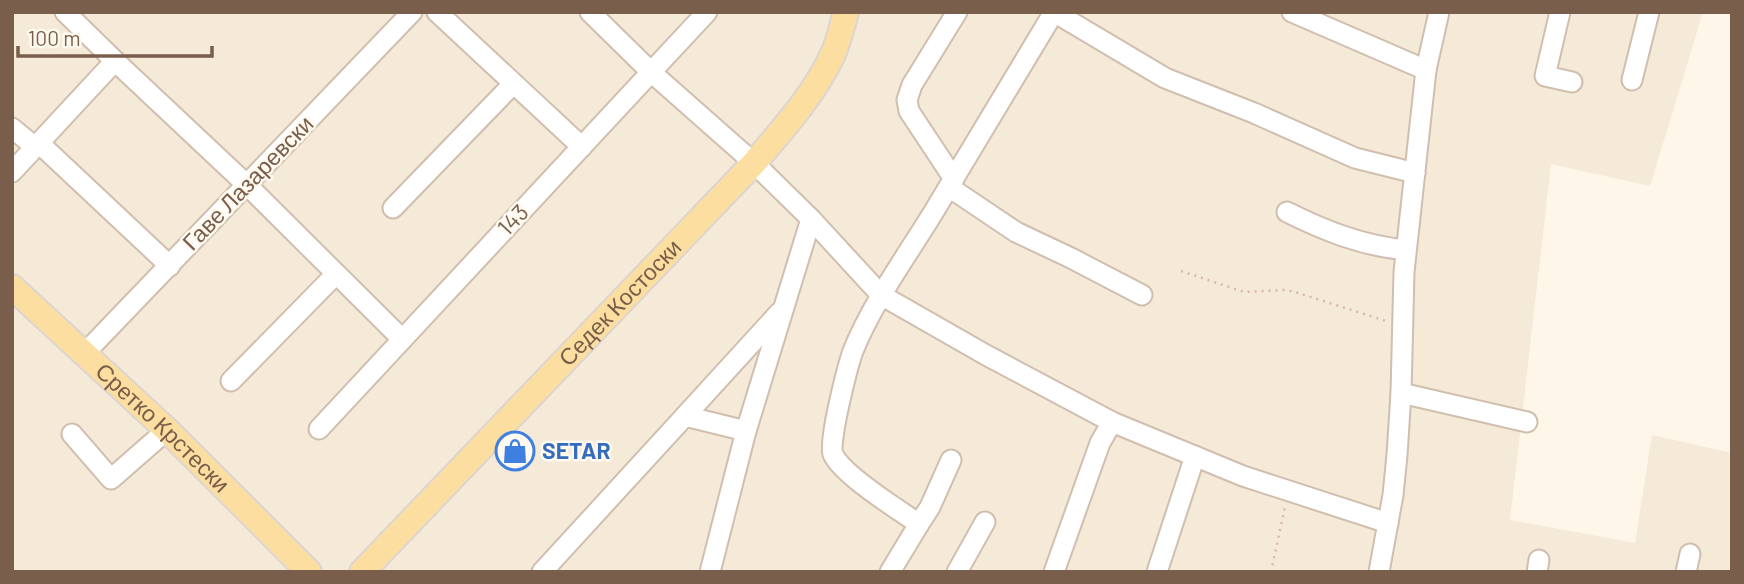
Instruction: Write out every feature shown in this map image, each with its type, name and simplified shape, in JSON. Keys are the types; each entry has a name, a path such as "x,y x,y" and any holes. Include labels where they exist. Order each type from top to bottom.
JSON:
{"main road":[{"name":"Седек Костоски","path":"362,572 754,163 819,80 834,51 846,12"},
{"name":"Сретко Крстески","path":"12,287 167,430 309,572"}],"street":[{"path":"65,12 247,185 402,340"},
{"name":"Гаве Лазаревски","path":"84,354 412,12"},
{"path":"437,12 582,147"},
{"path":"590,12 651,72 754,163 811,219 881,295 1112,422 1243,476 1388,523"},
{"name":"143","path":"319,429 707,12"},
{"path":"957,12 912,85 907,100 909,111 951,183 1016,232 1143,295"},
{"path":"919,524 868,489 840,465 832,452 833,433 853,352 881,295 1054,12 1165,78 1254,113 1355,158 1415,173"},
{"path":"1379,572 1397,455 1406,250 1426,70 1439,12"},
{"path":"1560,12 1545,76 1572,82"},
{"path":"1632,80 1649,12"},
{"path":"1296,13 1426,70"},
{"path":"12,172 114,61"},
{"path":"393,208 513,84"},
{"path":"12,128 37,145 170,266"},
{"path":"1287,212 1317,227 1357,241 1406,250"},
{"path":"710,572 746,431 762,348 783,308 811,219"},
{"path":"231,380 336,274"},
{"path":"547,570 685,416 762,348"},
{"path":"1401,393 1527,422"},
{"path":"685,416 746,431"},
{"path":"1054,572 1100,443 1112,422"},
{"path":"72,434 111,479 167,430"},
{"path":"1157,572 1195,456"},
{"path":"890,572 930,507 951,460"},
{"path":"957,572 985,522"}],"path":[{"path":"1181,271 1244,292 1295,292 1402,326"},
{"path":"1271,572 1289,492"}],"shaded area":[{"path":"12,12 1703,12 1650,186 1551,164 1510,520 1635,543 1652,435 1732,453 1730,572 12,572"}],"place":[{"name":"SETAR","path":"515,451"}]}
